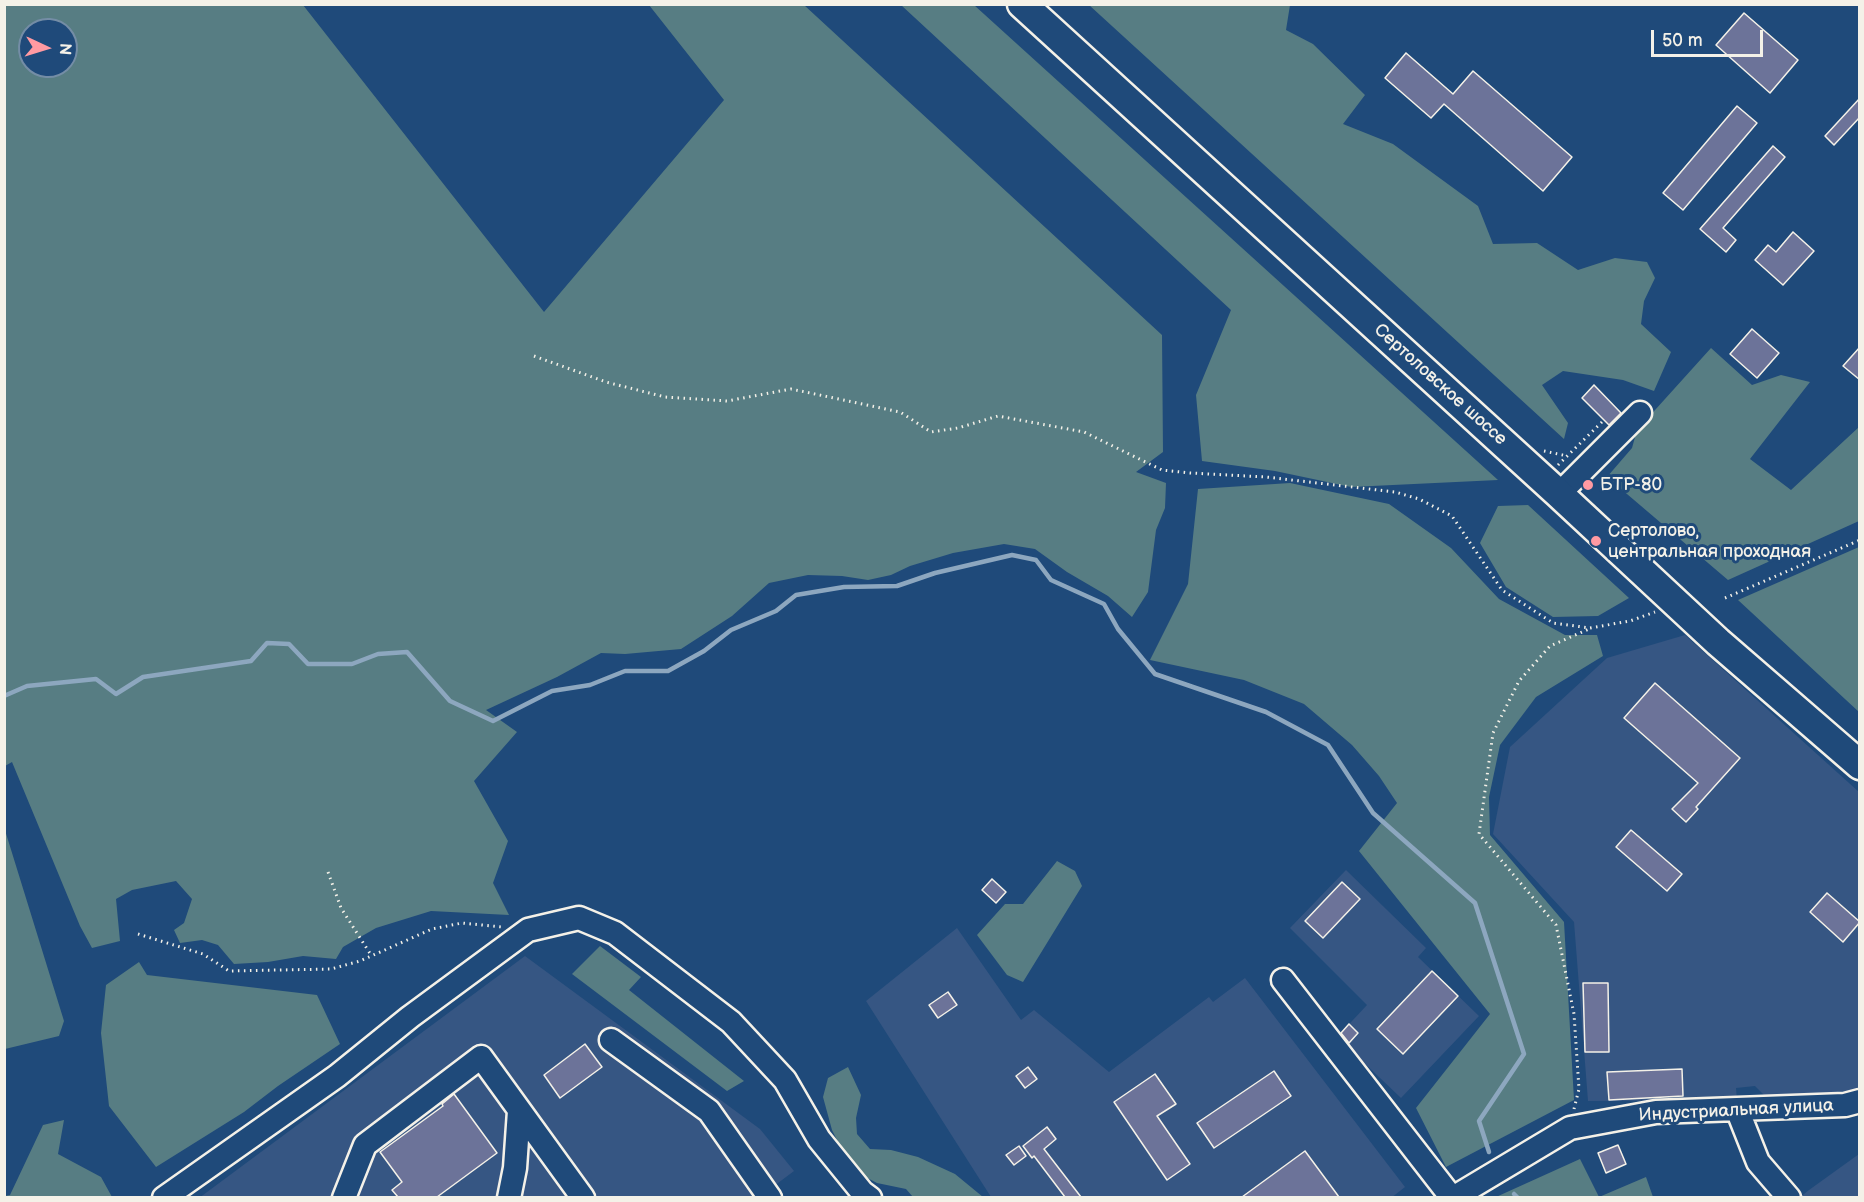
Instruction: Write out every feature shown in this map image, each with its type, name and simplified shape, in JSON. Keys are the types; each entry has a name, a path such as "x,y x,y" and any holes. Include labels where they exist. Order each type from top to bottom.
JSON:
{"main road":[{"name":"Сертоловское шоссе","path":"1022,4 1557,481 1718,642 1860,765"}],"street":[{"path":"1557,481 1640,413"},
{"path":"164,1197 337,1076 410,1017 528,930 579,918 615,933 731,1022 785,1080 819,1139 862,1191 870,1197"},
{"path":"1283,980 1453,1197"},
{"path":"611,1040 709,1111 770,1197"},
{"path":"344,1197 366,1145 481,1057 583,1197"},
{"name":"Индустриальная улица","path":"1453,1197 1570,1128 1656,1112 1845,1105 1860,1101"},
{"path":"1737,1109 1758,1162 1789,1197"},
{"path":"508,1197 515,1168 519,1111"}],"path":[{"path":"534,356 606,382 665,397 727,401 791,389 900,412 931,432 958,428 998,416 1084,432 1162,470 1266,477 1395,492 1419,499 1452,516 1502,591 1553,623 1590,628"},
{"path":"1557,481 1568,456 1604,420"},
{"path":"1539,450 1568,456"},
{"path":"1725,598 1860,540"},
{"path":"1570,1128 1579,1089 1576,1035 1556,925 1479,834 1493,733 1519,681 1550,646 1590,628 1630,621 1679,604"},
{"path":"328,872 341,908 371,956"},
{"path":"138,934 203,954 229,970 331,969 371,956 432,930 462,923 528,930"}],"shaded area":[{"path":"1685,635 1859,792 1859,1090 1766,1097 1755,1086 1736,1088 1737,1100 1588,1101 1574,922 1493,834 1510,747 1607,658"},
{"path":"1346,870 1426,948 1418,957 1479,1016 1401,1098 1337,1037 1367,1005 1290,928"},
{"path":"957,928 1021,1020 1034,1010 1109,1072 1209,997 1213,1002 1245,978 1405,1187 1391,1198 991,1197 866,1001"},
{"path":"525,956 760,1129 794,1171 758,1198 199,1198"},
{"path":"1859,1154 1859,1197 1799,1198 1809,1190"}],"green space":[{"path":"4,5 303,5 544,312 724,100 649,5 804,5 1162,335 1163,452 1136,472 1166,483 1165,508 1156,530 1148,592 1132,617 1108,596 1067,572 1035,549 1004,544 953,553 910,566 891,575 868,580 842,576 808,575 769,583 732,616 681,649 625,654 601,653 557,677 486,710 517,732 474,781 508,841 493,883 509,915 431,911 376,928 343,947 336,959 303,956 268,962 234,964 218,945 202,940 180,943 174,930 184,923 192,899 176,881 132,890 116,899 120,941 92,948 80,926 12,762 5,766"},
{"path":"901,5 974,5 1498,480 1351,487 1275,471 1202,461 1196,395 1231,310"},
{"path":"1089,5 1290,5 1286,30 1313,44 1365,95 1343,124 1393,144 1478,206 1493,244 1537,243 1578,270 1615,258 1647,262 1655,278 1644,301 1641,324 1671,352 1654,391 1623,380 1563,371 1542,385 1568,423 1564,439"},
{"path":"1711,348 1752,385 1781,375 1810,382 1750,459 1791,490 1859,427 1859,521 1728,580 1607,477 1632,448 1637,430"},
{"path":"1290,483 1389,504 1451,548 1499,599 1565,635 1597,635 1603,656 1536,697 1500,745 1489,797 1490,835 1564,922 1574,1100 1446,1167 1416,1108 1490,1014 1359,851 1397,803 1379,776 1352,745 1304,704 1244,680 1150,660 1188,584 1198,489"},
{"path":"1528,505 1629,598 1598,616 1553,617 1506,587 1480,543 1498,506"},
{"path":"1859,547 1859,712 1738,600"},
{"path":"4,827 64,1021 59,1036 5,1049"},
{"path":"1057,861 1075,871 1082,886 1023,982 1007,975 977,935 1005,904 1023,904"},
{"path":"600,946 641,977 629,990 744,1081 727,1091 572,974"},
{"path":"139,962 147,975 317,995 340,1044 244,1112 156,1167 109,1106 101,1033 106,985"},
{"path":"848,1067 861,1095 856,1118 857,1134 870,1149 891,1150 918,1157 955,1174 983,1197 913,1197 906,1189 877,1183 852,1170 832,1130 823,1097 828,1078"},
{"path":"64,1120 58,1154 101,1177 112,1197 5,1197 10,1195 43,1125"},
{"path":"1580,1159 1599,1197 1496,1197"},
{"path":"1646,1177 1653,1197 1599,1197"}],"building":[{"path":"1744,13 1798,60 1770,93 1716,45"},
{"path":"1406,53 1453,94 1473,71 1572,157 1543,191 1444,104 1431,118 1385,78"},
{"path":"1860,98 1860,117 1834,145 1825,136"},
{"path":"1737,106 1757,123 1683,210 1663,193"},
{"path":"1773,146 1785,157 1723,228 1736,240 1726,252 1700,229"},
{"path":"1793,232 1814,251 1783,285 1755,260 1768,245 1776,252"},
{"path":"1752,329 1779,353 1757,378 1730,354"},
{"path":"1860,347 1860,380 1843,366"},
{"path":"1594,385 1621,413 1609,425 1582,398"},
{"path":"1655,683 1740,758 1696,807 1698,809 1686,822 1672,809 1698,783 1624,718"},
{"path":"1631,830 1682,874 1667,891 1616,847"},
{"path":"992,879 1006,892 996,903 982,890"},
{"path":"1342,882 1360,899 1323,938 1305,921"},
{"path":"1827,893 1860,922 1843,942 1810,912"},
{"path":"1432,971 1458,996 1403,1054 1377,1029"},
{"path":"1583,983 1608,983 1609,1052 1585,1052"},
{"path":"948,992 957,1005 938,1018 929,1005"},
{"path":"1349,1024 1358,1033 1349,1043 1341,1033"},
{"path":"585,1044 602,1067 560,1098 544,1075"},
{"path":"1028,1067 1037,1079 1025,1088 1016,1076"},
{"path":"1682,1069 1683,1096 1609,1100 1607,1072"},
{"path":"1274,1071 1291,1096 1214,1148 1197,1123"},
{"path":"1155,1074 1176,1104 1157,1116 1190,1164 1167,1180 1114,1102"},
{"path":"454,1094 497,1153 437,1197 398,1197 392,1190 402,1182 380,1152 443,1106 442,1104"},
{"path":"1047,1127 1056,1139 1044,1149 1081,1197 1065,1197 1034,1156 1032,1158 1023,1146"},
{"path":"1618,1145 1626,1164 1606,1173 1598,1153"},
{"path":"1019,1146 1026,1156 1014,1165 1006,1155"},
{"path":"1305,1151 1339,1197 1242,1197"}],"waterway":[{"path":"4,696 27,686 96,679 116,694 143,677 251,661 267,643 289,644 308,664 352,664 378,654 407,652 450,701 493,721 552,691 590,685 625,671 668,671 704,651 731,630 776,611 796,595 844,587 897,586 935,573 1012,555 1036,560 1051,580 1104,604 1118,629 1155,674 1266,712 1328,745 1373,813 1475,903 1524,1054 1479,1121 1489,1152"},
{"path":"1514,1194 1518,1198"}],"place":[{"name":"БТР-80","path":"1588,485"},
{"name":"Сертолово, центральная проходная","path":"1596,541"}]}
